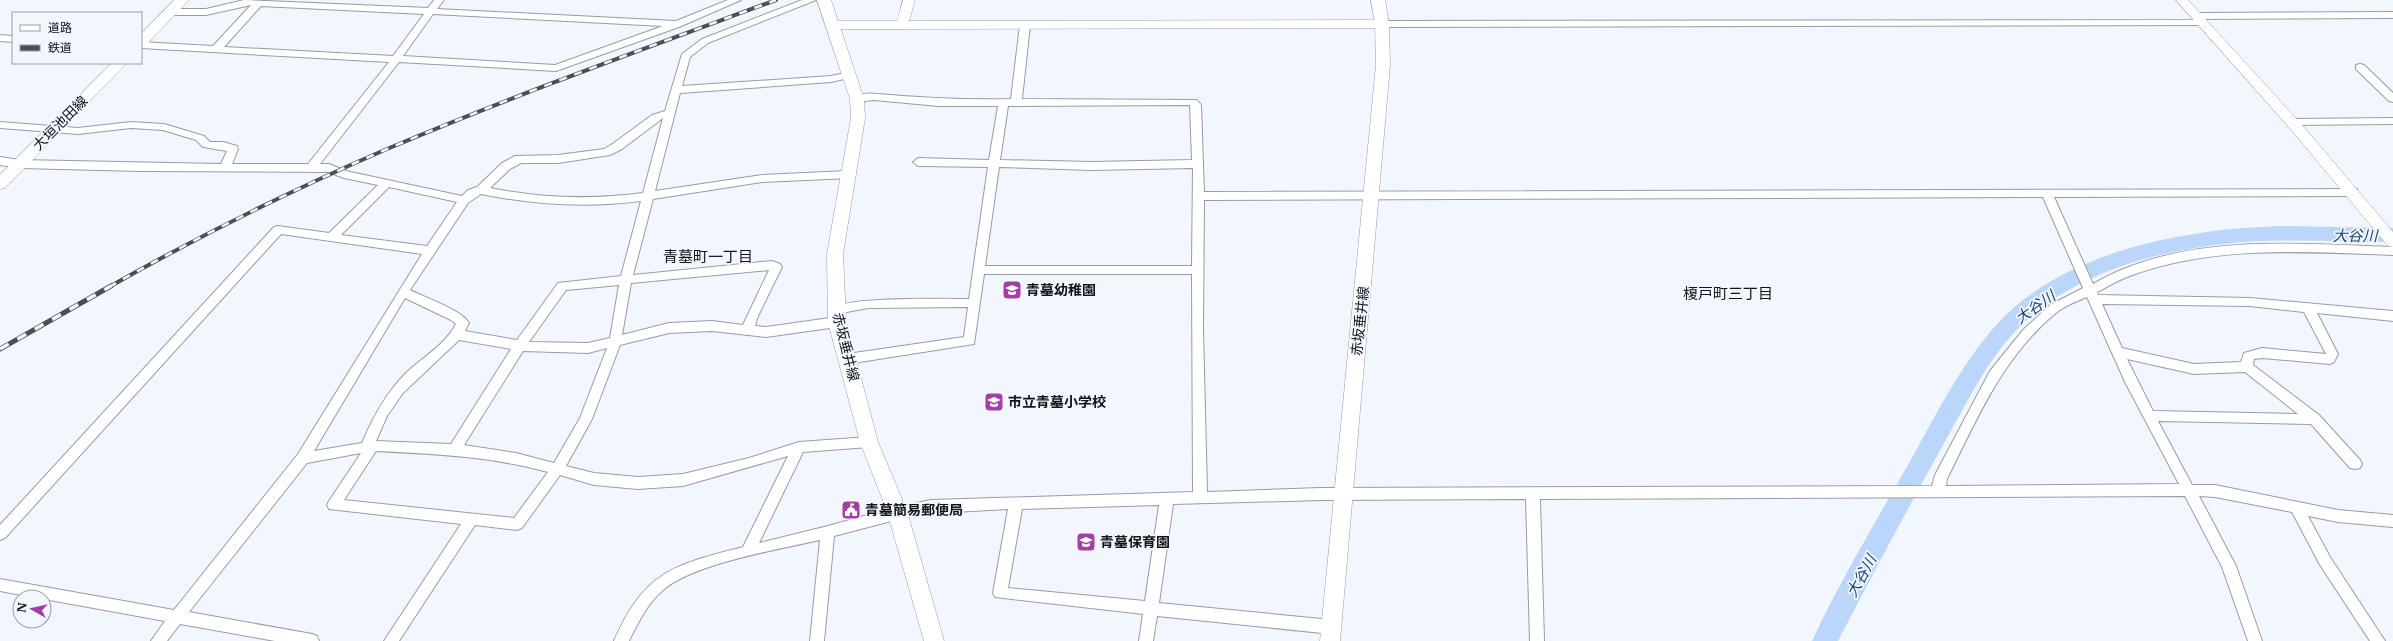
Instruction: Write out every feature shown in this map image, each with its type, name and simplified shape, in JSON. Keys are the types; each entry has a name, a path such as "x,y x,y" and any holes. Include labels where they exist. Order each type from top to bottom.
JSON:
{"main road":[{"path":"142,41 182,0"},
{"name":"赤坂垂井線","path":"824,0 857,99 858,118 847,175 835,254 837,316 869,442 897,512 934,641"},
{"name":"赤坂垂井線","path":"1331,634 1383,65 1382,24 1378,0"},
{"name":"大垣池田線","path":"0,184 119,64"}],"street":[{"path":"312,167 397,58 439,0"},
{"path":"142,45 556,68 676,25 736,0"},
{"path":"403,292 455,317 463,323 458,335 404,382 389,402 370,447 334,504 517,524 558,468 586,419 615,343 626,280 685,56 692,49 705,41 811,0"},
{"path":"902,25 909,0"},
{"path":"2182,0 2292,122 2353,192 2393,242"},
{"path":"216,49 259,2"},
{"path":"170,12 206,12 237,3 259,2 673,23 676,25"},
{"path":"832,26 2199,19 2393,15"},
{"path":"1016,103 1025,25"},
{"path":"0,38 12,39"},
{"path":"2360,67 2393,99"},
{"path":"675,90 831,79 849,75"},
{"path":"857,99 874,97 918,102 1004,103 1193,102 1196,105 1198,164 1200,497"},
{"path":"847,359 970,341 974,303 1004,103"},
{"path":"481,190 506,166 518,159 558,159 606,152 618,146 656,117 669,113"},
{"path":"2292,122 2393,121"},
{"path":"0,125 78,131 131,125 164,127 200,138 207,144 233,149 225,167"},
{"path":"0,161 20,164 329,168 344,174 386,184 464,200"},
{"path":"918,162 995,165 1198,164"},
{"path":"158,641 303,458 403,292 431,252 464,200 472,192 481,190 523,199 581,202 648,195 755,179 798,175 847,175"},
{"path":"332,237 386,184"},
{"path":"1198,196 2353,192"},
{"path":"2047,194 2117,352 2149,416 2229,566 2256,641"},
{"path":"0,534 278,230 431,252"},
{"path":"1934,491 1994,374 2027,333 2054,308 2091,292 2130,271 2171,259 2227,250 2283,247 2393,251"},
{"path":"455,449 520,345 562,286 772,265 776,267 752,316 748,330"},
{"path":"980,270 1198,270"},
{"path":"2091,292 2242,302 2393,316"},
{"path":"458,335 520,345 588,348 615,343 669,328 712,326 766,332 837,316 868,304 974,303"},
{"path":"2247,367 2248,356 2262,353 2330,359 2332,354 2308,308"},
{"path":"2117,352 2194,370 2247,367 2314,419 2355,464"},
{"path":"2149,416 2314,419"},
{"path":"303,458 370,447 455,449 516,458 558,468 594,479 638,482 683,480 749,463 799,447 869,442"},
{"path":"748,550 799,447"},
{"path":"621,641 634,616 649,595 665,580 687,569 748,550 828,532 897,512 931,506 1200,497 1343,495 2188,490 2215,491 2247,497 2298,510 2393,521"},
{"path":"1533,494 1537,641"},
{"path":"1146,641 1167,499"},
{"path":"1016,504 1000,593 1152,607 1331,634"},
{"path":"2298,510 2311,537 2337,581 2378,641"},
{"path":"391,641 472,518"},
{"path":"817,641 828,532"},
{"path":"0,585 312,641"}],"waterway":[{"name":"大谷川","path":"1825,641 1910,482 1975,369 2006,328 2039,299 2061,285 2085,273 2111,263 2163,247 2190,242 2259,234 2393,235"}],"railway":[{"path":"109,287 246,214 387,149 532,91 776,0"},
{"path":"0,349 111,286"}],"place":[{"name":"青墓幼稚園","path":"1012,290"},
{"name":"市立青墓小学校","path":"994,402"},
{"name":"青墓簡易郵便局","path":"851,510"},
{"name":"青墓保育園","path":"1086,542"}],"district":[{"name":"青墓町一丁目","path":"708,256"},
{"name":"榎戸町三丁目","path":"1728,293"}]}
